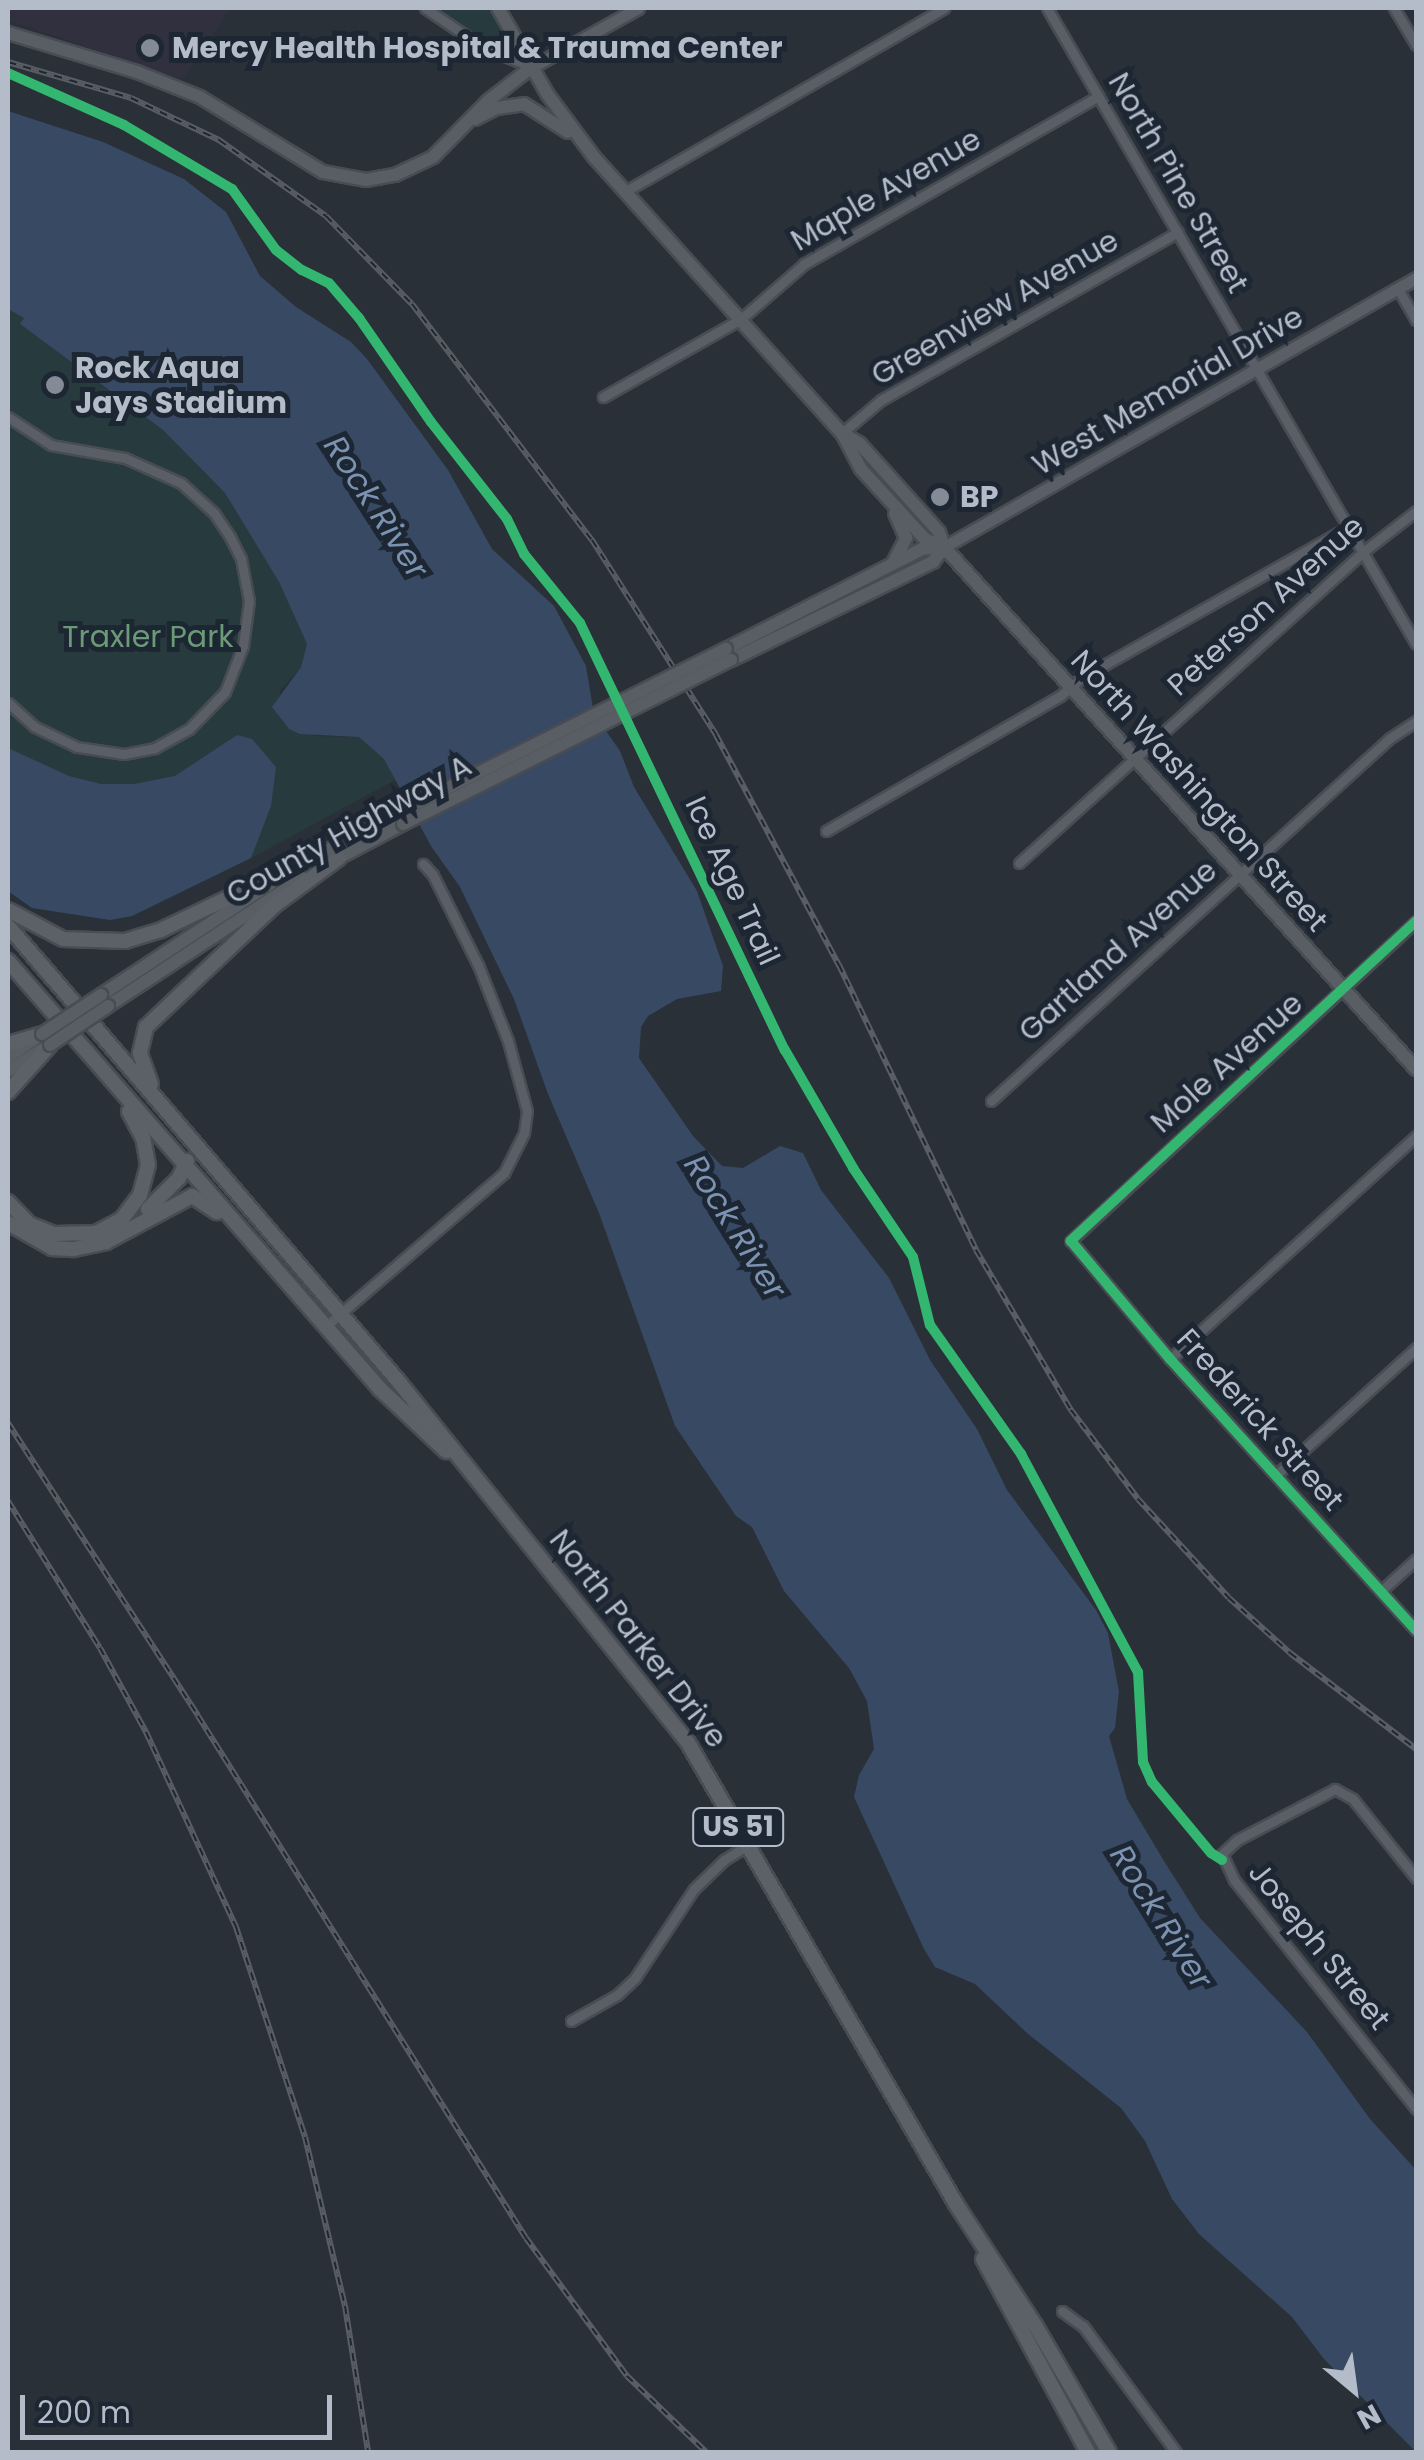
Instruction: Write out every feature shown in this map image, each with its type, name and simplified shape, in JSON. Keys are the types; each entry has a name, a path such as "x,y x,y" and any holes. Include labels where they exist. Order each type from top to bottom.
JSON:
{"main road":[{"name":"North Washington Street","path":"498,8 582,142 842,432 860,444 940,532 944,547"},
{"path":"8,32 136,72 200,97 323,172 366,180 406,172 433,157 532,67"},
{"path":"468,122 497,108 524,104 582,142"},
{"name":"North Washington Street","path":"842,432 849,452 877,486 925,538 944,547 1416,1069"},
{"path":"877,486 906,538 890,566"},
{"name":"West Memorial Drive","path":"728,654 922,550 944,547"},
{"name":"West Memorial Drive","path":"728,654 933,562 944,547"},
{"name":"County Highway A","path":"8,1071 46,1039 322,853 400,819 728,654"},
{"name":"County Highway A","path":"104,1001 400,819"},
{"path":"8,910 63,939 125,941 161,930 322,853"},
{"path":"157,1098 140,1053 146,1027 276,905 338,858"},
{"name":"North Parker Drive","path":"8,926 342,1314 678,1728 956,2204 1088,2452"},
{"name":"North Parker Drive","path":"8,961 390,1399 477,1478"},
{"path":"8,1044 46,1039"},
{"path":"8,1092 46,1039"},
{"name":"County Highway A","path":"8,1056 46,1039"},
{"path":"8,1202 29,1224 67,1236 109,1227 132,1208 146,1178 143,1138 98,1066"},
{"path":"126,1230 165,1194 186,1165 187,1134"},
{"path":"8,1223 52,1248 91,1247 192,1196 252,1242"},
{"name":"North Parker Drive","path":"956,2204 1035,2325 1109,2452"}],"street":[{"path":"425,8 484,48 532,67 638,8"},
{"path":"626,191 944,8"},
{"name":"North Pine Street","path":"1047,8 1416,644"},
{"path":"1396,8 1415,38"},
{"name":"Maple Avenue","path":"603,396 741,319 804,264 1098,96"},
{"name":"Greenview Avenue","path":"842,432 882,400 1178,232"},
{"name":"West Memorial Drive","path":"944,547 1416,278"},
{"path":"1398,288 1416,320"},
{"path":"8,417 51,445 126,458 181,483 214,512 230,536 242,560 249,601 243,646 226,692 189,728 155,748 124,754 77,747 36,728 8,703"},
{"name":"Peterson Avenue","path":"1019,862 1363,552 1416,511"},
{"path":"826,831 1350,526"},
{"name":"Gartland Avenue","path":"991,1100 1390,738 1416,722"},
{"path":"326,1327 504,1173 524,1134 527,1111 508,1041 478,965 433,875 423,864"},
{"name":"Mole Avenue","path":"1071,1241 1416,921"},
{"path":"1170,1359 1416,1136"},
{"name":"Frederick Street","path":"1071,1241 1170,1359 1416,1630"},
{"path":"1276,1474 1416,1348"},
{"path":"1381,1591 1416,1559"},
{"name":"Joseph Street","path":"1416,1878 1352,1799 1335,1790 1237,1840 1222,1860 1416,2109"},
{"path":"570,2021 617,1996 635,1978 694,1889 724,1860 748,1845"},
{"path":"1062,2311 1082,2326 1176,2452"}],"shaded area":[{"name":"Mercy Health Hospital & Trauma Center","path":"8,8 231,8 182,80 8,20"}],"green space":[{"path":"425,8 498,8 532,67 484,48"},
{"name":"Traxler Park","path":"8,309 25,318 21,325 163,430 225,493 279,582 307,644 301,667 279,692 314,736 359,737 384,759 397,779 251,858 132,916 110,920 32,908 8,891"}],"water":[{"name":"Rock River","path":"8,111 103,142 184,179 226,212 260,276 296,307 351,342 367,359 448,470 492,549 554,606 586,666 594,714 620,751 634,787 697,891 723,966 721,991 677,999 648,1016 641,1027 639,1058 693,1136 722,1166 743,1168 780,1146 803,1153 821,1190 889,1278 930,1360 977,1429 1007,1490 1096,1610 1108,1633 1119,1692 1115,1728 1109,1736 1127,1799 1164,1861 1200,1918 1307,2032 1370,2119 1416,2170 1416,2452 1324,2359 1292,2317 1199,2234 1172,2199 1145,2141 1121,2108 1027,2033 975,1984 935,1967 924,1949 854,1797 859,1775 874,1749 867,1701 849,1668 784,1591 752,1527 736,1516 675,1426 599,1213 548,1094 514,999 460,887 431,846 384,759 359,737 300,734 289,729 272,707 301,667 307,644 279,582 225,493 163,430 20,324 24,318 8,309"},
{"path":"237,735 252,739 276,767 271,806 251,858 132,916 110,920 32,908 8,891 8,748 69,776 101,784 134,784 175,776"}],"railway":[{"path":"8,62 131,98 219,140 326,216 412,304 592,540 716,735 839,965 976,1250 1071,1410 1138,1499 1229,1598 1290,1653 1416,1749"},
{"path":"8,1423 198,1716 526,2238 627,2376 706,2452"},
{"path":"8,1501 100,1648 146,1732 236,1927 305,2137 345,2306 368,2452"}],"cycle path":[{"name":"Ice Age Trail","path":"8,73 124,125 232,189 276,250 302,270 329,283 359,318 431,422 507,519 524,554 580,623 785,1050 853,1168 913,1257 930,1325 1021,1454 1138,1672 1143,1762 1152,1782 1211,1853 1222,1860"},
{"path":"1416,921 1071,1241 1170,1359 1416,1630"}],"place":[{"name":"Mercy Health Hospital & Trauma Center","path":"150,48"},
{"name":"Rock Aqua Jays Stadium","path":"55,385"},
{"name":"BP","path":"940,497"}]}
